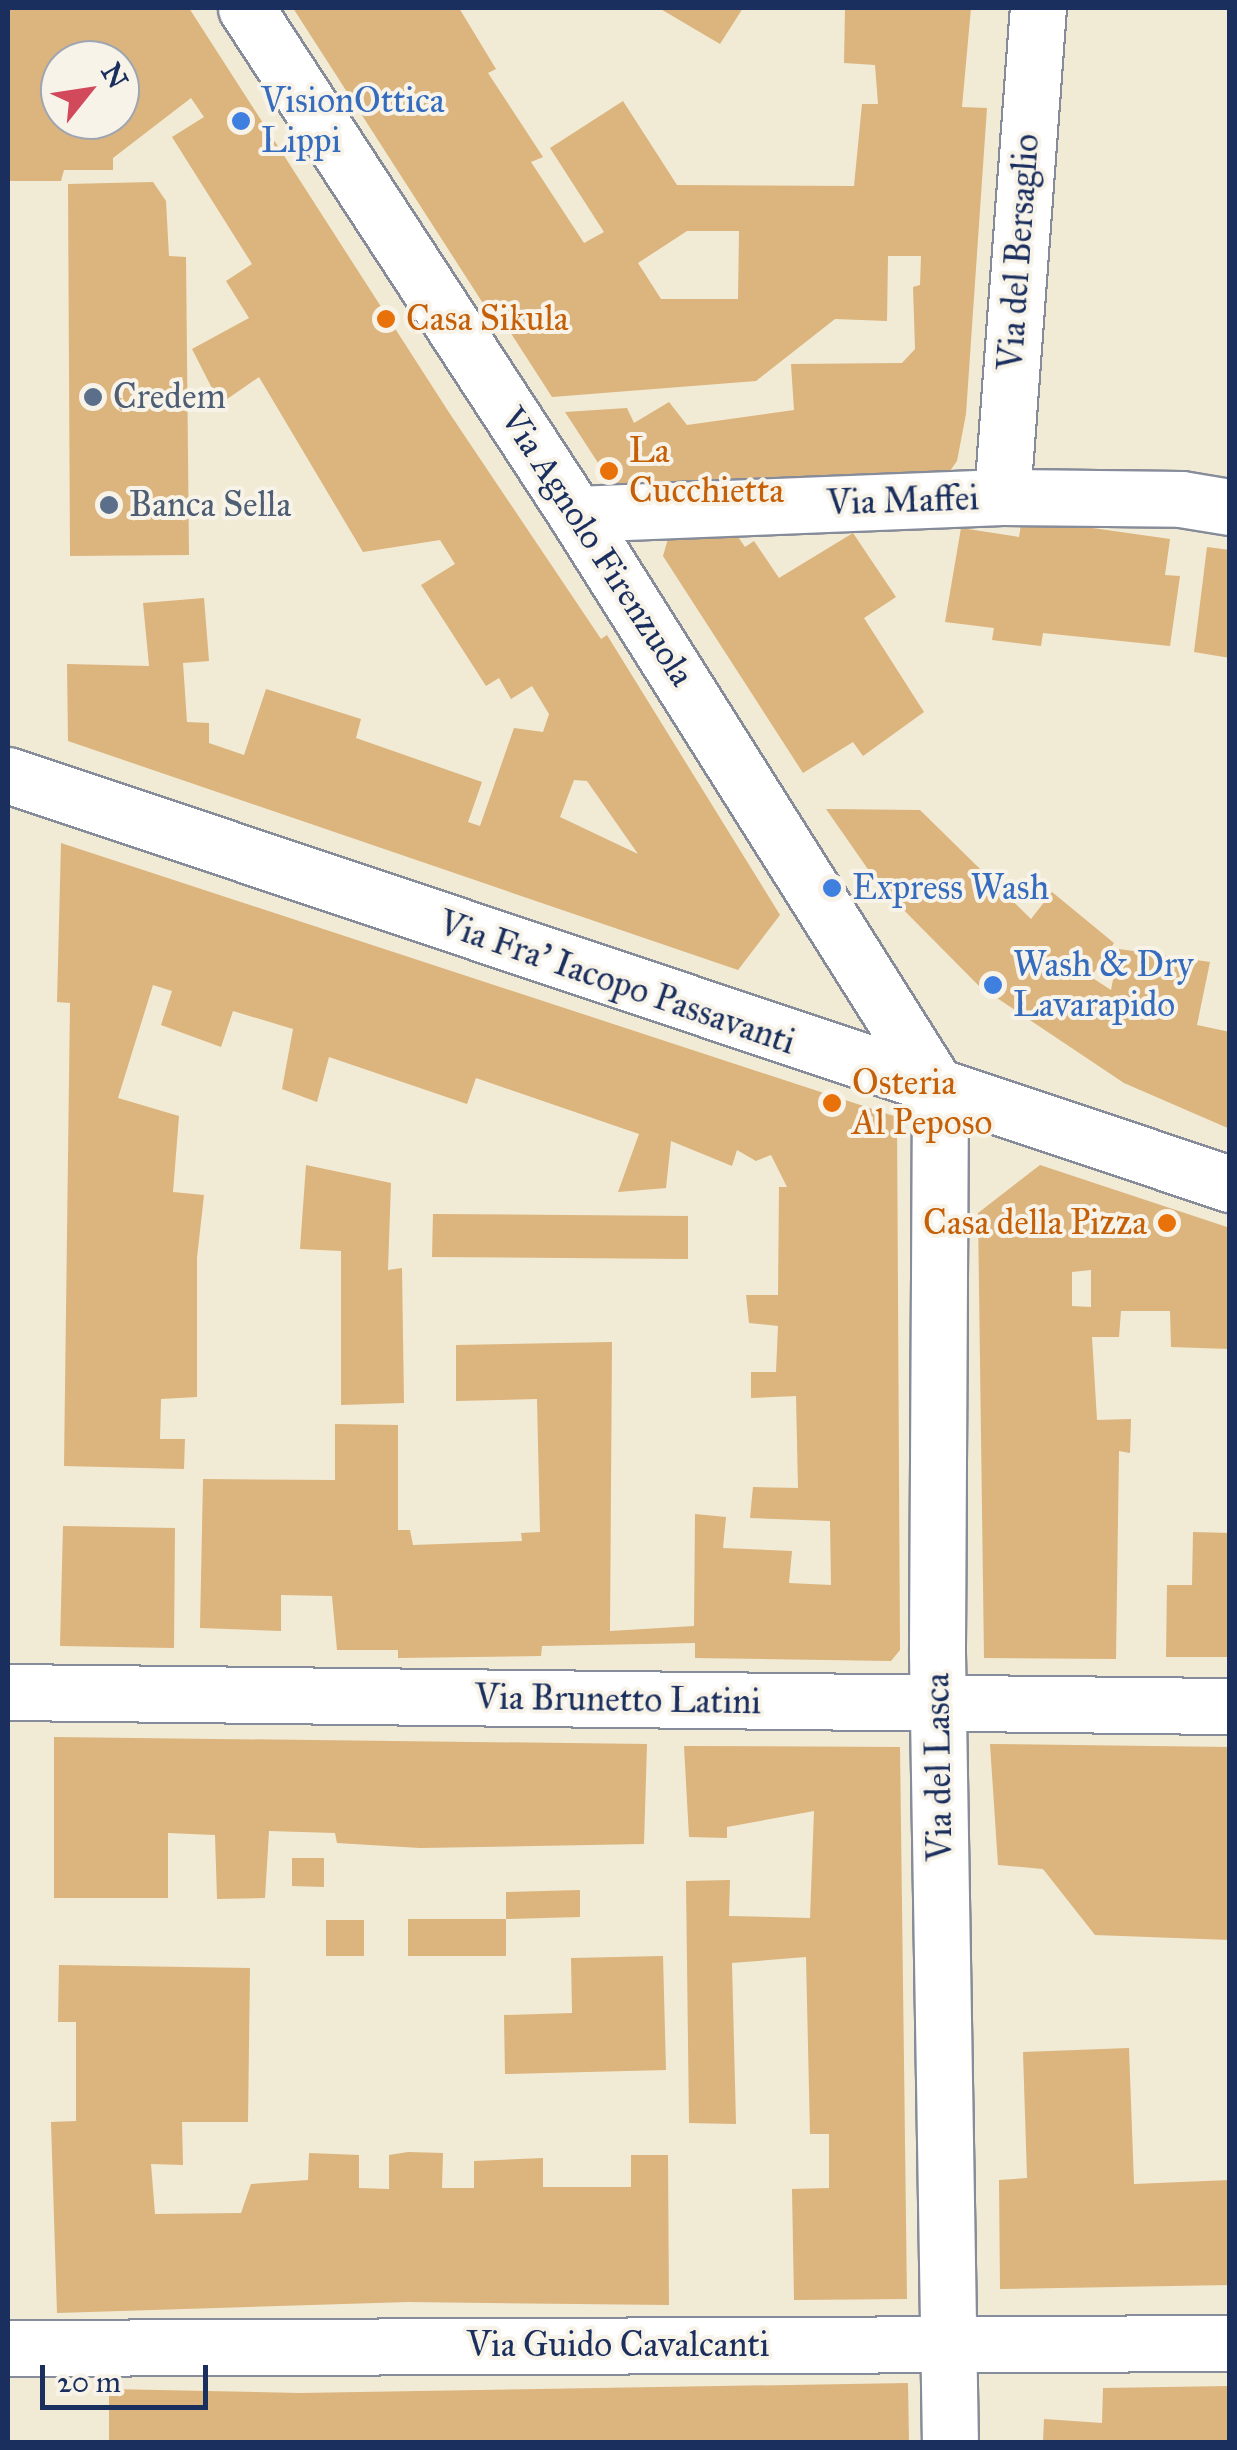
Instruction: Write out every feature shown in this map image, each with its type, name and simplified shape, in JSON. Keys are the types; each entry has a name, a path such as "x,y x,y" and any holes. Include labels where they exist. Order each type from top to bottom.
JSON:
{"street":[{"name":"Via Agnolo Firenzuola","path":"246,8 576,514 940,1092"},
{"name":"Via del Bersaglio","path":"1002,497 1038,8"},
{"name":"Via Maffei","path":"576,514 1002,497 1181,499 1230,507"},
{"name":"Via Fra' Iacopo Passavanti","path":"8,775 940,1092 1230,1184"},
{"name":"Via del Lasca","path":"940,1092 938,1704 950,2442"},
{"name":"Via Brunetto Latini","path":"8,1692 1230,1706"},
{"name":"Via Guido Cavalcanti","path":"8,2348 1230,2343"}],"building":[{"path":"8,8 189,8 450,414 601,639 607,635 780,915 738,970 68,741 67,664 149,666 143,603 204,598 209,661 183,663 187,722 209,723 209,743 244,755 266,689 361,719 356,738 482,782 468,822 480,826 514,728 543,732 549,714 532,686 511,699 499,678 486,686 421,585 455,564 440,540 363,552 259,377 220,404 192,349 249,318 226,281 252,264 172,137 204,117 191,98 140,137 140,40 40,40 40,140 136,140 113,158 113,170 64,170 61,181 8,181","holes":["574,780 587,781 638,854 560,817"]},
{"path":"293,8 459,8 496,69 488,73 543,157 531,162 584,243 604,232 550,148 623,101 677,185 854,186 862,104 878,104 875,65 844,63 845,8 971,8 962,107 987,108 966,414 957,461 947,475 617,492 565,412 627,408 634,423 669,402 687,425 794,410 791,364 902,363 915,349 913,287 920,285 921,256 888,256 887,321 835,319 756,381 552,397 492,304 486,308","holes":["687,231 739,231 738,299 661,299 638,263"]},
{"path":"659,8 743,8 720,44"},
{"path":"153,182 166,201 169,256 186,257 189,555 70,556 68,184"},
{"path":"1022,518 1170,539 1165,575 1180,576 1170,646 1043,633 1041,646 992,640 994,628 945,622 961,528 1019,537"},
{"path":"671,528 732,528 745,547 754,541 779,578 853,533 896,597 864,618 924,712 863,756 853,742 803,773 663,556"},
{"path":"1207,547 1230,550 1230,658 1194,652"},
{"path":"826,809 920,810 1031,919 1052,892 1114,943 1091,977 1111,990 1119,949 1210,962 1197,1025 1230,1032 1230,1129 1124,1083 979,986 879,885"},
{"path":"61,843 897,1117 900,1650 891,1661 695,1658 695,1643 542,1646 541,1656 398,1658 398,1650 337,1650 332,1596 281,1595 281,1631 200,1628 203,1479 335,1480 335,1424 398,1425 398,1530 410,1530 413,1545 522,1541 521,1533 540,1532 537,1399 456,1401 456,1345 612,1342 610,1631 694,1626 695,1514 726,1517 723,1548 792,1551 789,1583 831,1585 830,1521 750,1518 753,1487 798,1488 796,1396 751,1398 751,1372 776,1372 778,1326 749,1323 746,1295 778,1295 779,1187 787,1187 771,1155 756,1161 737,1150 732,1166 671,1141 666,1188 618,1192 639,1134 476,1078 467,1104 329,1057 317,1102 282,1089 293,1029 233,1011 221,1047 161,1025 172,991 153,985 118,1098 179,1116 173,1192 204,1195 197,1258 197,1397 161,1399 160,1439 185,1439 184,1469 64,1466 70,1003 57,1002"},
{"path":"306,1165 391,1183 388,1270 402,1268 404,1403 341,1405 341,1251 300,1249"},
{"path":"1040,1165 1230,1228 1230,1349 1171,1347 1170,1311 1121,1311 1119,1337 1092,1337 1097,1420 1131,1419 1130,1453 1119,1451 1116,1659 984,1658 978,1213","holes":["1091,1270 1091,1307 1072,1306 1072,1272"]},
{"path":"433,1214 688,1216 688,1259 432,1257"},
{"path":"63,1526 175,1528 174,1648 60,1646"},
{"path":"1193,1532 1230,1533 1230,1657 1166,1657 1167,1585 1192,1585"},
{"path":"54,1737 647,1744 644,1844 420,1848 337,1843 335,1833 269,1831 265,1898 217,1899 215,1835 168,1833 168,1898 54,1898"},
{"path":"990,1744 1230,1747 1230,1940 1095,1935 1043,1869 998,1865"},
{"path":"684,1746 900,1747 907,2299 794,2300 792,2189 829,2188 829,2134 810,2134 806,1957 732,1963 736,2124 689,2123 686,1881 730,1880 729,1916 810,1918 814,1811 727,1827 727,1838 689,1837"},
{"path":"292,1858 324,1858 324,1887 292,1886"},
{"path":"580,1890 580,1917 506,1919 506,1892"},
{"path":"408,1919 506,1919 506,1956 408,1956"},
{"path":"326,1920 364,1920 364,1956 326,1956"},
{"path":"663,1956 666,2070 505,2074 504,2015 572,2013 571,1958"},
{"path":"59,1965 250,1968 248,2122 182,2122 183,2165 151,2164 155,2214 241,2213 251,2184 308,2180 309,2153 359,2155 359,2188 389,2189 389,2155 408,2152 443,2153 442,2188 474,2188 474,2161 543,2158 543,2187 631,2187 631,2155 668,2155 669,2305 408,2302 57,2313 51,2122 76,2121 76,2022 58,2022"},
{"path":"1129,2048 1134,2184 1230,2180 1230,2285 1000,2289 999,2180 1027,2178 1023,2052"},
{"path":"908,2383 909,2442 109,2442 109,2389 300,2393"},
{"path":"1230,2386 1230,2442 1043,2442 1044,2419 1102,2423 1103,2388"}],"place":[{"name":"VisionOttica Lippi","path":"241,121"},
{"name":"Casa Sikula","path":"386,319"},
{"name":"Credem","path":"93,397"},
{"name":"La Cucchietta","path":"609,471"},
{"name":"Banca Sella","path":"109,505"},
{"name":"Express Wash","path":"832,888"},
{"name":"Wash & Dry Lavarapido","path":"993,985"},
{"name":"Osteria Al Peposo","path":"832,1103"},
{"name":"Casa della Pizza","path":"1167,1223"}]}
